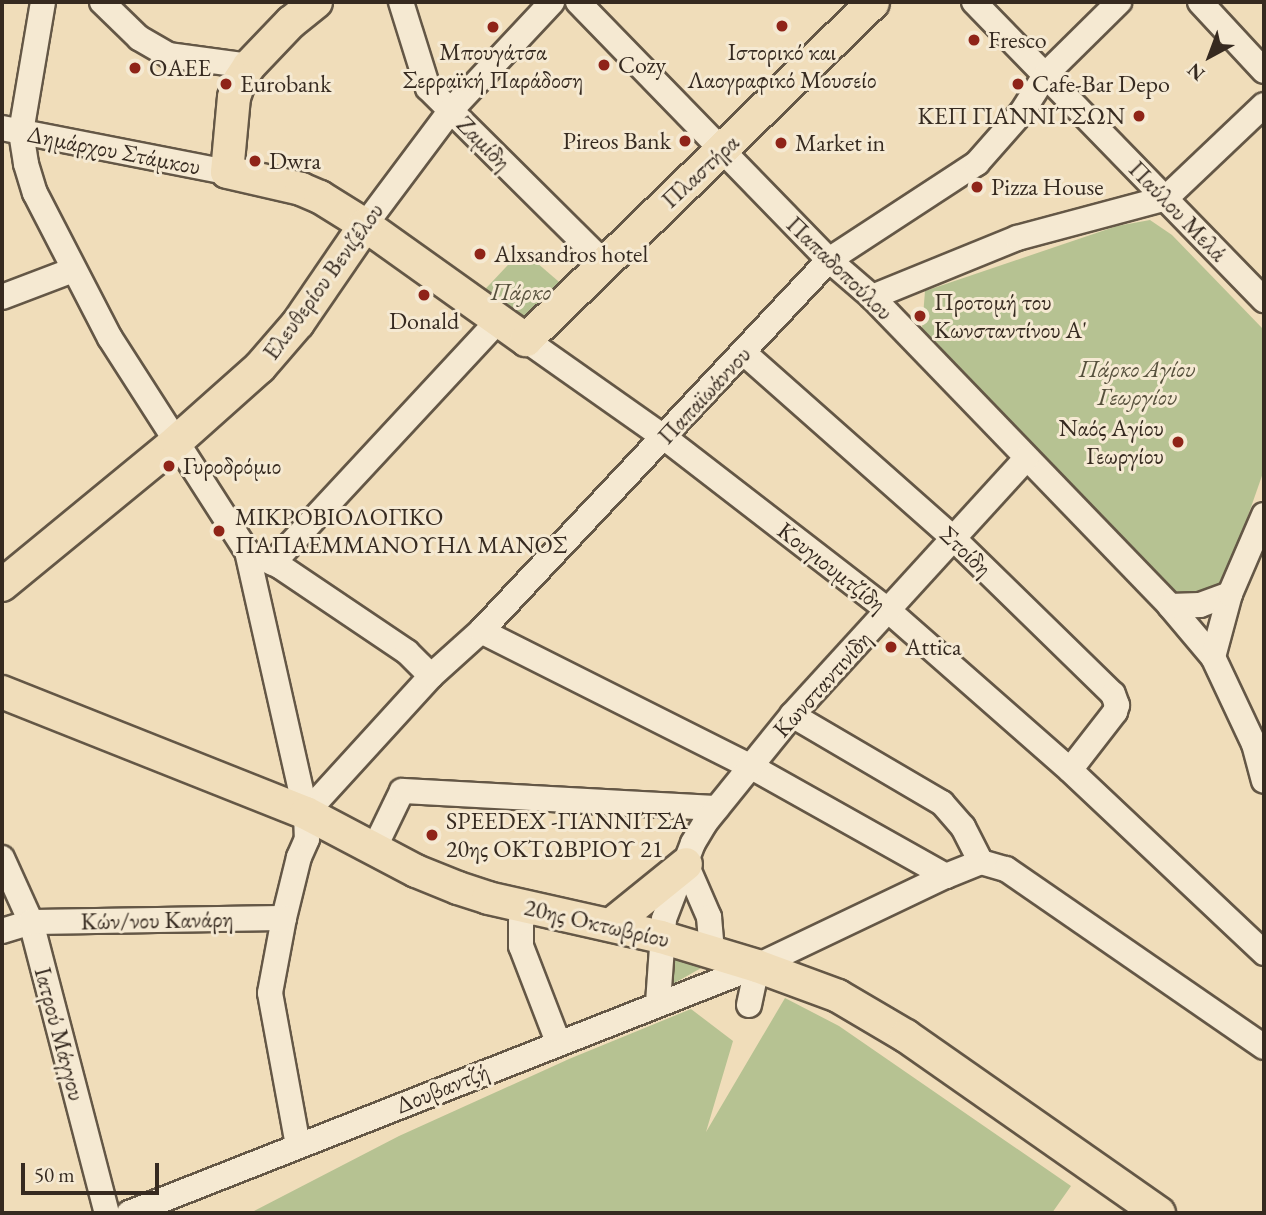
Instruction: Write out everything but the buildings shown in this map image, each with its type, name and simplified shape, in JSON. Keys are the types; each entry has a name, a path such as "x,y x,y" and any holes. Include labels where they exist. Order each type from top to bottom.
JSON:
{"main road":[{"path":"227,172 234,97 249,66 291,22 317,2"},
{"name":"Πλαστήρα","path":"526,340 603,262 723,150 873,2"},
{"name":"Κουγιουμτζίδη","path":"227,172 301,189 365,225 526,340"},
{"name":"Ελευθερίου Βενιζέλου","path":"2,585 177,441 260,367 290,332 365,225"},
{"name":"20ης Οκτωβρίου","path":"2,692 306,813 374,849 458,888 661,937 757,966 838,996 867,1011 1159,1213"},
{"path":"612,924 685,864"}],"street":[{"path":"43,2 12,130 21,146 35,192 115,347 247,551 306,813 307,839 299,858 284,918 270,993 298,1145"},
{"path":"102,2 139,38 168,55 249,66"},
{"name":"Ζαμίδη","path":"401,2 423,79 603,262"},
{"name":"Ελευθερίου Βενιζέλου","path":"365,225 451,110 552,2"},
{"name":"Παπαδοπούλου","path":"579,2 830,260 872,297 1170,606 1213,657 1259,748 1264,781"},
{"name":"Παύλου Μελά","path":"974,2 1264,300"},
{"name":"Παπαϊωάννου","path":"306,813 431,676 481,631 830,260 977,163 1022,112 1046,74 1119,2"},
{"path":"1200,2 1264,71"},
{"path":"872,297 1017,238 1166,198 1264,105"},
{"name":"Δημάρχου Στάμκου","path":"12,130 227,172"},
{"path":"2,297 73,270"},
{"path":"273,563 498,321"},
{"name":"Κουγιουμτζίδη","path":"526,340 665,438 889,611 1070,770 1264,953"},
{"name":"Στοίδη","path":"744,353 953,538 1117,699 1115,712 1070,770"},
{"name":"Κωνσταντινίδη","path":"657,1003 661,937 668,904 693,843 717,808 792,715 1026,459"},
{"path":"1213,657 1230,594 1264,515"},
{"path":"247,551 273,563 407,652 431,676"},
{"path":"1170,606 1200,605 1230,594"},
{"path":"481,631 750,766 946,876"},
{"path":"792,715 942,803 963,827 981,862 1006,869 1264,1047"},
{"path":"374,849 402,791 717,808"},
{"name":"Ιατρού Μάγγου","path":"2,858 31,922 107,1213"},
{"name":"Δουβαντζή","path":"128,1213 657,1003 757,966 981,862"},
{"path":"685,864 707,911 712,953"},
{"path":"530,907 521,922 521,946 558,1042"},
{"name":"Κών/νου Κανάρη","path":"2,931 31,922 284,918"},
{"path":"748,1005 757,966"}],"green space":[{"name":"Πάρκο Αγίου Γεωργίου","path":"1150,220 1172,235 1264,330 1264,470 1222,590 1168,597 921,341 925,291 1117,226"},
{"name":"Πάρκο","path":"522,250 565,287 518,337 475,300"},
{"path":"675,948 719,958 671,985"},
{"path":"785,998 839,1026 1071,1186 1052,1213 250,1213 399,1136 569,1059 691,1009 733,1041 706,1132"}],"place":[{"name":"Ιστορικό και Λαογραφικό Μουσείο","path":"782,26"},
{"name":"Μπουγάτσα Σερραϊκή Παράδοση","path":"493,27"},
{"name":"Fresco","path":"974,40"},
{"name":"Cozy","path":"604,65"},
{"name":"ΟΑΕΕ","path":"135,68"},
{"name":"Eurobank","path":"226,84"},
{"name":"Cafe-Bar Depo","path":"1018,84"},
{"name":"ΚΕΠ ΓΙΑΝΝΙΤΣΩΝ","path":"1139,116"},
{"name":"Pireos Bank","path":"685,141"},
{"name":"Market in","path":"781,143"},
{"name":"Dwra","path":"255,161"},
{"name":"Pizza House","path":"977,187"},
{"name":"Alxsandros hotel","path":"480,254"},
{"name":"Donald","path":"424,295"},
{"name":"Προτομή του Κωνσταντίνου Α'","path":"920,316"},
{"name":"Ναός Αγίου Γεωργίου","path":"1178,442"},
{"name":"Γυροδρόμιο","path":"169,466"},
{"name":"ΜΙΚΡΟΒΙΟΛΟΓΙΚΟ ΠΑΠΑΕΜΜΑΝΟΥΗΛ ΜΑΝΟΣ","path":"219,531"},
{"name":"Attica","path":"891,647"},
{"name":"SPEEDEX -ΓΙΑΝΝΙΤΣΑ 20ης ΟΚΤΩΒΡΙΟΥ 21","path":"432,835"}]}
